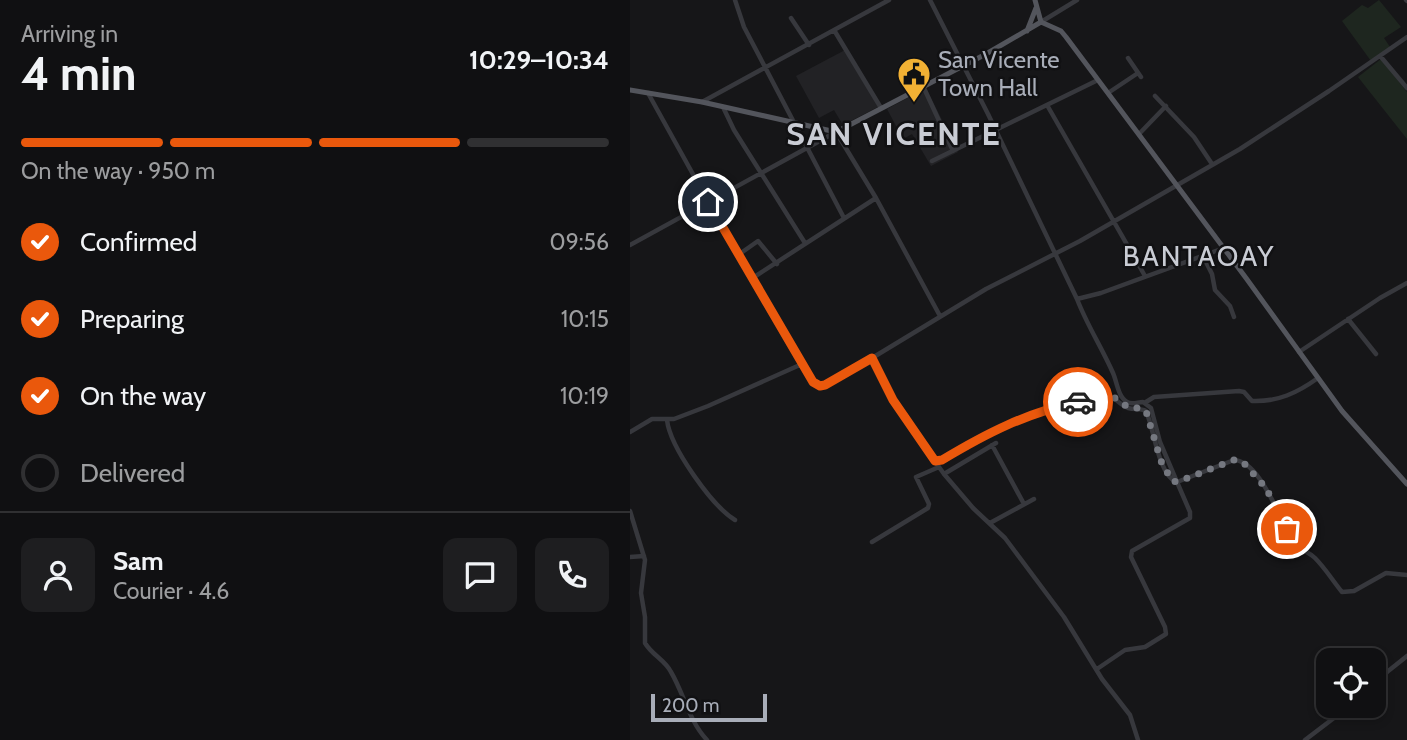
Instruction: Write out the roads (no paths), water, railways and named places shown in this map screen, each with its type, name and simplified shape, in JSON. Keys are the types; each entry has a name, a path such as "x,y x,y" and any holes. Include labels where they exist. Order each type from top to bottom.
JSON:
{"main road":[{"path":"1027,31 1035,0"},
{"path":"1035,8 1041,22 1062,33 1098,79 1342,411 1407,484"},
{"path":"630,90 702,102 836,132 1041,22"}],"street":[{"path":"735,0 744,27 844,218"},
{"path":"702,102 889,0"},
{"path":"930,0 1077,299 1087,326 1113,372 1124,400 1133,404 1146,402 1154,397 1239,391 1244,392 1252,401 1281,399 1318,378"},
{"path":"1041,22 1077,0"},
{"path":"791,18 808,45"},
{"path":"834,30 881,108"},
{"path":"648,93 751,279 813,382 820,386 940,316 1177,186 1380,57 1407,37"},
{"path":"1380,57 1407,88"},
{"path":"1108,93 1139,75 1128,58"},
{"path":"932,161 1098,79"},
{"path":"923,86 953,151"},
{"path":"1155,96 1194,137 1212,164"},
{"path":"1047,105 1145,276"},
{"path":"1139,134 1166,106"},
{"path":"723,107 734,130 805,243"},
{"path":"630,245 836,132 876,198 940,316"},
{"path":"751,279 876,198"},
{"path":"738,255 756,240 777,264"},
{"path":"1077,299 1101,293 1224,248"},
{"path":"1203,256 1212,274 1215,290 1230,306 1234,317"},
{"path":"1299,352 1407,283"},
{"path":"1348,319 1376,354"},
{"path":"872,358 897,408 944,474 973,508 1005,538 1036,578 1130,715 1138,740"},
{"path":"630,432 652,419 667,420 708,406 802,364"},
{"path":"935,461 942,460 989,432 1022,418 1107,396 1129,408 1142,408 1146,411 1161,461 1168,477 1177,482"},
{"path":"1097,669 1125,650 1150,645 1166,634 1131,553 1190,518 1190,512 1160,442 1151,408 1146,402"},
{"path":"667,420 671,435 696,477 735,520"},
{"path":"944,474 994,444 1024,504"},
{"path":"1177,482 1234,460 1242,461 1266,488 1298,546 1312,555 1342,592 1354,591 1386,573 1407,575"},
{"path":"872,542 928,508 916,477 939,467"},
{"path":"990,523 1034,499"},
{"path":"630,511 644,556 641,597 645,617 645,643 671,671 697,728 707,740"},
{"path":"630,557 644,556"},
{"path":"1386,673 1407,656"},
{"path":"1305,740 1334,718"}],"place":[{"name":"San Vicente Town Hall","path":"914,104"}],"district":[{"name":"SAN VICENTE","path":"894,134"},
{"name":"BANTAOAY","path":"1199,256"}]}
